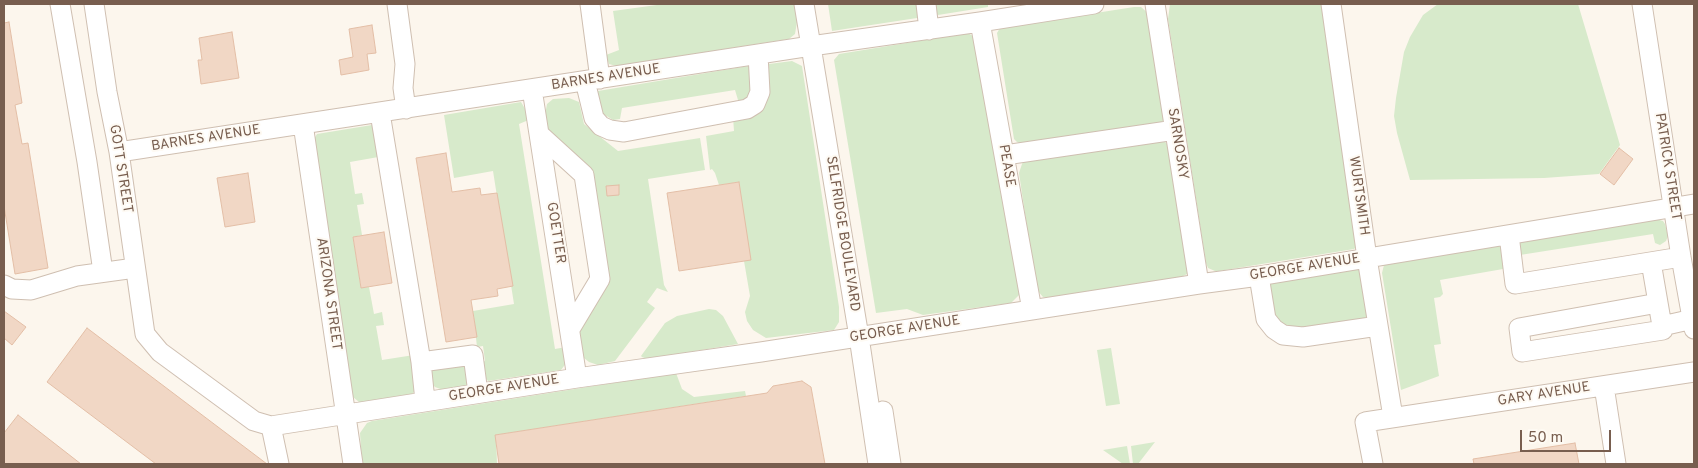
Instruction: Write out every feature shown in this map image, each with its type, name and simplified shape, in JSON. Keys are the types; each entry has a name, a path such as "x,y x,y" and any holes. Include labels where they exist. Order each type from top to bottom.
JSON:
{"street":[{"path":"60,4 87,162 103,272"},
{"name":"GOTT STREET","path":"94,4 107,92 119,155 145,334 160,352 254,421 271,426"},
{"path":"397,4 405,64 403,88 406,109"},
{"path":"590,4 594,118 600,126 610,130 624,132 747,109 755,104 760,92 758,54"},
{"name":"SELFRIDGE BOULEVARD","path":"804,4 865,336 878,464"},
{"path":"926,4 929,30"},
{"name":"BARNES AVENUE","path":"87,162 303,124 811,46 929,30 990,15 1094,4"},
{"name":"SARNOSKY","path":"1155,4 1199,284"},
{"name":"WURTSMITH","path":"1331,4 1367,258 1393,417"},
{"name":"PATRICK STREET","path":"1642,4 1693,324"},
{"name":"PEASE","path":"990,15 1005,155 1032,310"},
{"name":"GOETTER","path":"532,89 577,378"},
{"path":"380,113 421,362 425,401"},
{"name":"ARIZONA STREET","path":"303,124 353,464"},
{"path":"1005,155 1174,130"},
{"path":"540,134 584,175 600,279 570,329"},
{"name":"GEORGE AVENUE","path":"271,426 425,401 754,354 1259,276 1694,204"},
{"path":"1508,235 1515,284 1681,256"},
{"path":"1651,262 1662,326 1662,330 1522,352 1519,328 1658,303"},
{"path":"4,285 31,290 77,276 135,268"},
{"path":"1259,276 1266,319 1274,330 1283,335 1303,337 1378,326"},
{"path":"1662,326 1693,324"},
{"path":"865,336 891,464"},
{"path":"421,362 473,355 478,393"},
{"name":"GARY AVENUE","path":"1373,464 1365,422 1694,372"},
{"path":"1604,386 1616,464"},
{"path":"271,426 279,464"}],"green space":[{"path":"664,4 794,4 797,22 795,34 789,39 616,66 609,64 606,55 619,50 613,11"},
{"path":"828,4 988,4 988,7 938,15 933,9 918,11 917,18 832,31"},
{"path":"1170,4 1323,4 1357,246 1354,249 1219,271 1208,268 1168,19"},
{"path":"1438,4 1578,4 1620,145 1599,174 1544,178 1410,180 1394,116 1396,98 1404,52 1410,37 1423,15"},
{"path":"1141,7 1150,15 1164,120 1160,124 1021,144 1017,142 1014,139 997,33 1000,28"},
{"path":"968,33 976,38 1021,293 1011,303 923,315 907,309 876,313 834,60 839,54"},
{"path":"792,61 802,66 839,307 839,322 834,330 766,338 753,330 747,321 745,312 750,296 744,261 739,182 719,185 715,173 712,169 710,170 706,136 734,131 733,117 753,113 769,64"},
{"path":"748,66 752,70 751,94 742,101 738,100 735,90 622,108 620,119 613,120 597,110 598,91"},
{"path":"569,98 579,102 584,124 618,151 700,138 705,170 648,179 664,285 668,292 657,288 647,302 655,308 615,361 598,365 584,358 580,347 578,327 605,280 589,171 547,128 545,115 547,104 553,99"},
{"path":"521,102 531,119 519,124 555,349 566,347 567,362 561,370 488,381 481,372 479,363 485,361 483,346 477,347 473,311 514,304 493,171 454,178 444,115"},
{"path":"372,125 378,130 384,156 350,162 355,194 362,193 364,204 357,205 362,235 353,237 361,288 369,287 374,314 382,312 384,325 376,326 382,360 414,355 415,391 410,396 367,403 359,402 349,390 311,144 317,134"},
{"path":"1164,141 1168,145 1189,271 1187,274 1181,277 1048,298 1043,297 1036,289 1019,173 1024,160"},
{"path":"1656,219 1663,221 1668,236 1666,241 1660,245 1655,243 1653,234 1520,255 1519,244 1521,241"},
{"path":"1496,244 1502,248 1505,266 1503,269 1440,280 1443,294 1440,297 1434,298 1441,344 1434,345 1439,376 1401,390 1382,273 1384,265 1388,262"},
{"path":"1352,266 1362,269 1369,320 1297,332 1276,323 1266,282"},
{"path":"709,309 716,310 723,316 738,344 647,359 641,356 665,323 677,316"},
{"path":"1111,348 1120,404 1106,406 1097,350"},
{"path":"465,362 469,383 466,386 443,390 435,387 429,381 428,370"},
{"path":"676,373 682,389 694,397 745,391 746,396 496,435 497,464 362,464 360,433 367,423 372,421"},
{"path":"1155,442 1138,464 1133,464 1131,446"},
{"path":"1127,446 1130,464 1123,464 1103,450"}],"building":[{"path":"9,22 22,103 15,105 22,144 28,143 48,268 15,274 4,206 4,23"},
{"path":"372,25 376,53 367,54 369,70 341,75 339,60 353,57 349,29"},
{"path":"232,32 239,78 201,84 198,60 202,60 199,38"},
{"path":"1619,148 1633,159 1614,185 1600,174"},
{"path":"446,153 452,192 480,188 481,195 497,193 513,286 497,289 498,296 471,300 477,337 446,342 416,158"},
{"path":"248,173 255,222 225,227 217,178"},
{"path":"739,182 751,260 679,271 667,193"},
{"path":"619,185 619,195 607,196 606,186"},
{"path":"384,232 392,283 361,288 353,237"},
{"path":"4,311 26,327 12,345 4,338"},
{"path":"87,328 267,464 156,464 47,382"},
{"path":"802,381 811,387 825,464 499,464 495,435 767,393 773,386"},
{"path":"18,415 81,464 4,464 4,433"},
{"path":"1575,443 1579,464 1474,464 1473,459"}]}
